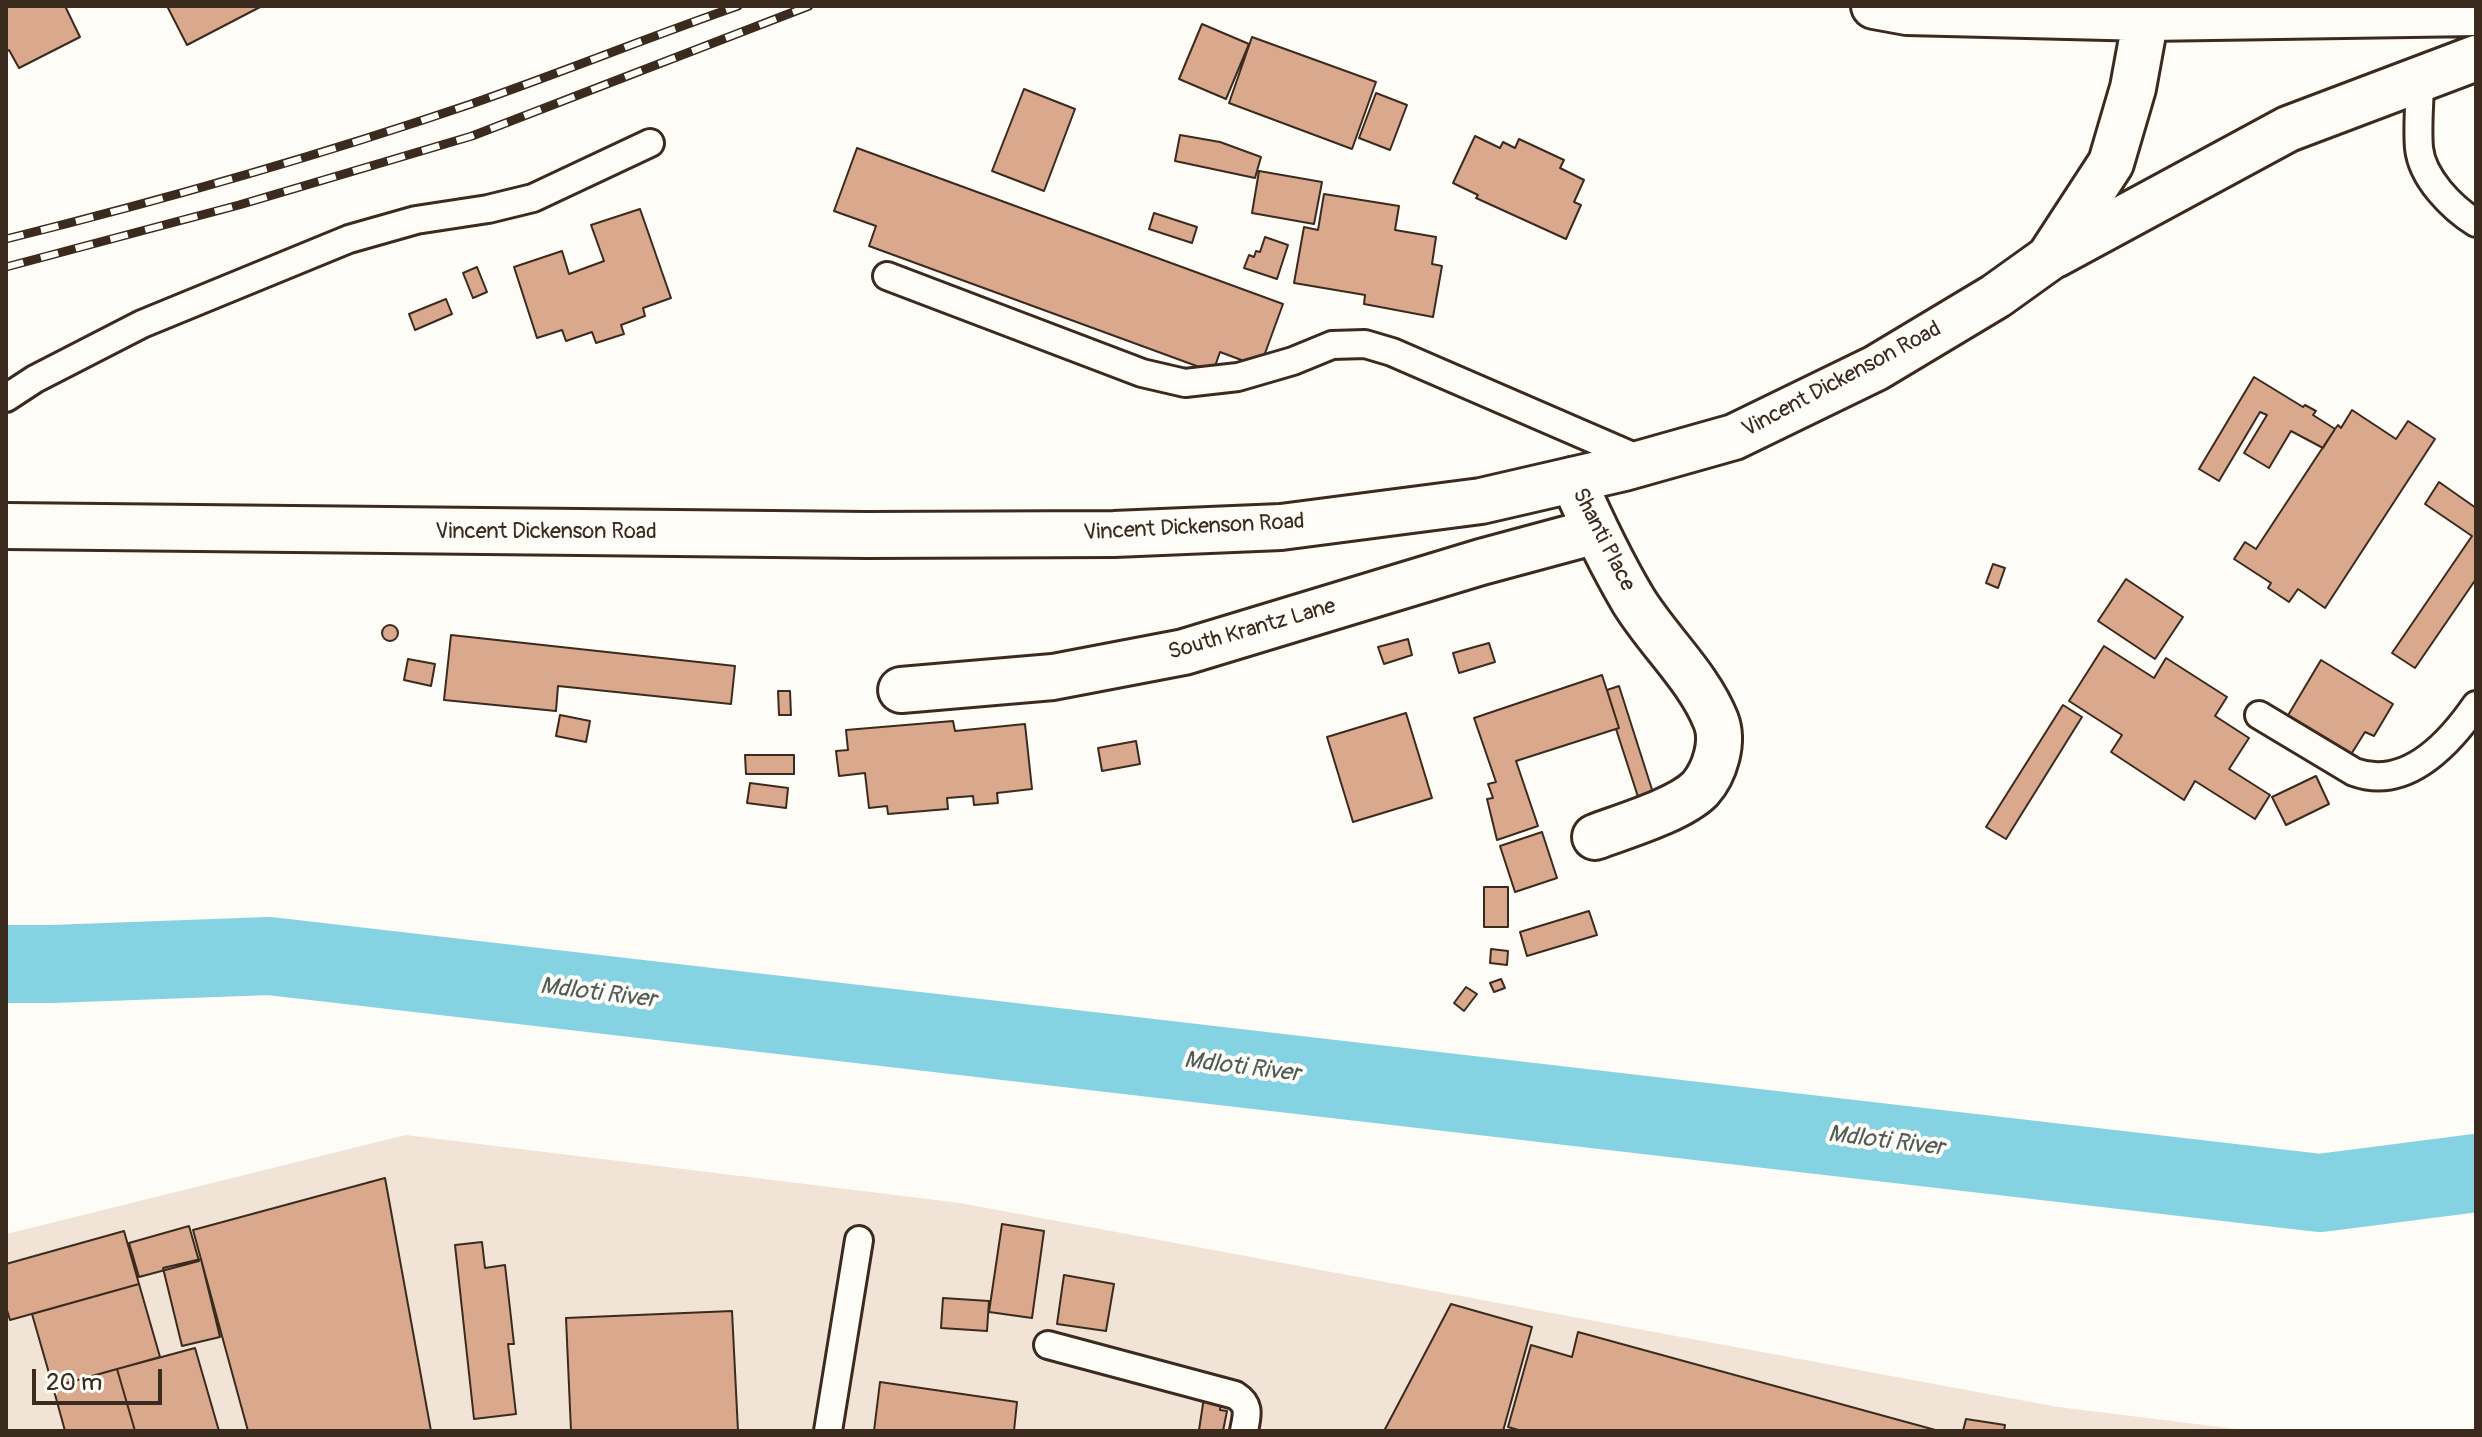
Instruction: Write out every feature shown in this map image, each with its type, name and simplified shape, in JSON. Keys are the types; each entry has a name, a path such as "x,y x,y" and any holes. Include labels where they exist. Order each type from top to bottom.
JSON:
{"main road":[{"path":"1874,6 1907,12 2476,13"},
{"name":"Vincent Dickenson Road","path":"6,526 867,535 1114,534 1281,527 1481,501 1573,480 1734,437 1876,368 1996,296 2049,258 2111,163 2133,88 2147,12"},
{"path":"2049,258 2288,129 2476,58"},
{"name":"Shanti Place","path":"1573,480 1596,531 1634,600 1699,691 1717,722 1720,744 1711,771 1701,787 1685,801 1595,837"},
{"name":"South Krantz Lane","path":"901,690 1053,677 1184,652 1481,562 1596,531"}],"lane":[{"path":"2420,78 2419,151 2427,173 2443,194 2476,223"},
{"path":"6,398 35,379 142,324 349,239 416,220 488,209 533,198 650,143"},
{"path":"887,276 1142,373 1185,383 1238,377 1293,361 1332,345 1365,344 1392,352 1646,462"},
{"path":"2259,715 2354,772 2366,776 2391,775 2423,763 2446,743 2476,705"},
{"path":"828,1431 859,1240"},
{"path":"1048,1345 1235,1395 1248,1411 1244,1431"}],"shaded area":[{"path":"406,1135 960,1203 2058,1407 2253,1431 6,1431 6,1234"}],"building":[{"path":"6,6 65,6 80,37 19,68 9,50 6,52"},
{"path":"167,6 262,6 187,45"},
{"path":"1202,24 1249,44 1226,99 1179,79"},
{"path":"1252,37 1376,82 1352,149 1229,103"},
{"path":"1024,89 1075,109 1044,191 992,171"},
{"path":"1376,93 1407,105 1390,150 1359,138"},
{"path":"1180,135 1220,142 1261,157 1255,178 1175,161"},
{"path":"1475,136 1500,148 1503,142 1515,148 1519,139 1564,160 1560,168 1584,180 1574,202 1581,205 1566,239 1476,198 1478,195 1453,183"},
{"path":"857,148 1283,304 1260,367 1220,352 1213,372 869,246 876,226 834,211"},
{"path":"1259,171 1322,182 1314,224 1252,213"},
{"path":"1324,194 1399,206 1395,230 1436,237 1432,264 1442,266 1433,317 1364,304 1365,295 1294,283 1304,227 1318,230"},
{"path":"640,209 671,298 643,308 645,316 621,325 624,334 596,343 592,332 566,341 562,330 537,338 514,267 562,251 569,274 604,261 591,225"},
{"path":"1154,213 1197,227 1192,243 1149,229"},
{"path":"1265,237 1288,245 1277,279 1244,268 1249,255 1254,257 1256,251 1260,252"},
{"path":"477,267 487,292 473,298 463,273"},
{"path":"446,299 452,314 415,330 409,314"},
{"path":"2254,377 2303,407 2305,405 2316,411 2313,415 2335,429 2323,448 2291,431 2269,468 2244,453 2267,415 2260,412 2219,481 2199,469"},
{"path":"2352,410 2396,439 2408,421 2435,439 2325,608 2298,589 2289,602 2268,588 2271,583 2234,559 2245,542 2256,549 2335,429 2338,425 2341,428"},
{"path":"2439,482 2476,508 2476,579 2415,668 2392,653 2472,536 2425,504"},
{"path":"1993,564 2005,568 1998,588 1986,583"},
{"path":"2126,579 2183,617 2155,659 2098,621"},
{"path":"390,625 396,627 396,639 390,641 384,639 382,633 384,627"},
{"path":"451,635 735,666 731,704 558,686 556,711 444,700"},
{"path":"1408,639 1412,655 1384,664 1378,647"},
{"path":"1489,643 1495,662 1459,673 1453,653"},
{"path":"2104,646 2154,678 2166,658 2227,697 2215,716 2249,738 2229,769 2270,795 2255,819 2195,781 2184,800 2111,752 2122,735 2069,701"},
{"path":"408,659 435,664 431,686 404,680"},
{"path":"2321,660 2393,704 2374,736 2365,732 2350,756 2287,717"},
{"path":"1602,675 1619,728 1516,761 1538,826 1497,840 1487,799 1493,798 1488,784 1496,782 1474,718"},
{"path":"1619,686 1655,799 1640,803 1607,690"},
{"path":"778,691 790,691 791,715 779,715"},
{"path":"2063,705 2082,717 2006,839 1986,827"},
{"path":"1406,713 1432,798 1353,822 1327,737"},
{"path":"560,715 590,721 586,742 556,736"},
{"path":"953,721 955,731 1025,724 1032,789 997,793 998,803 974,805 973,796 947,798 948,809 888,814 887,806 869,808 865,773 839,776 836,751 848,750 846,730"},
{"path":"1136,741 1140,764 1102,771 1098,748"},
{"path":"745,755 794,755 794,774 746,774"},
{"path":"2316,776 2329,804 2286,825 2272,797"},
{"path":"750,783 788,788 786,808 747,803"},
{"path":"1542,832 1557,878 1515,892 1500,846"},
{"path":"1484,887 1508,887 1508,927 1484,927"},
{"path":"1589,911 1597,935 1527,956 1520,932"},
{"path":"1491,949 1508,951 1507,965 1490,963"},
{"path":"1501,979 1505,988 1494,992 1490,983"},
{"path":"1466,987 1477,994 1464,1011 1454,1003"},
{"path":"385,1178 431,1431 248,1431 193,1230"},
{"path":"1002,1224 1044,1231 1032,1318 989,1312"},
{"path":"189,1226 199,1261 139,1277 129,1243"},
{"path":"124,1231 139,1284 10,1320 6,1307 6,1264"},
{"path":"482,1242 485,1268 505,1265 514,1344 508,1344 516,1414 474,1419 455,1245"},
{"path":"201,1259 220,1337 182,1346 163,1268"},
{"path":"1064,1275 1114,1284 1106,1331 1057,1324"},
{"path":"139,1284 160,1357 53,1387 32,1314"},
{"path":"943,1298 989,1301 987,1331 941,1328"},
{"path":"1451,1304 1532,1327 1503,1431 1384,1431"},
{"path":"732,1311 738,1431 571,1431 566,1318"},
{"path":"1578,1332 1939,1431 1522,1431 1508,1427 1531,1345 1572,1357"},
{"path":"195,1348 219,1431 135,1431 117,1369"},
{"path":"117,1369 135,1431 65,1431 53,1387"},
{"path":"880,1382 1017,1402 1014,1431 874,1431"},
{"path":"1205,1391 1222,1394 1220,1410 1227,1411 1223,1431 1199,1430"},
{"path":"1966,1419 2005,1425 2004,1431 1963,1431"}],"waterway":[{"name":"Mdloti River","path":"6,964 269,956 2320,1193 2476,1173"}],"railway":[{"path":"6,239 182,193 356,142 471,104 738,6"},
{"path":"6,267 239,205 472,136 809,6"}]}
